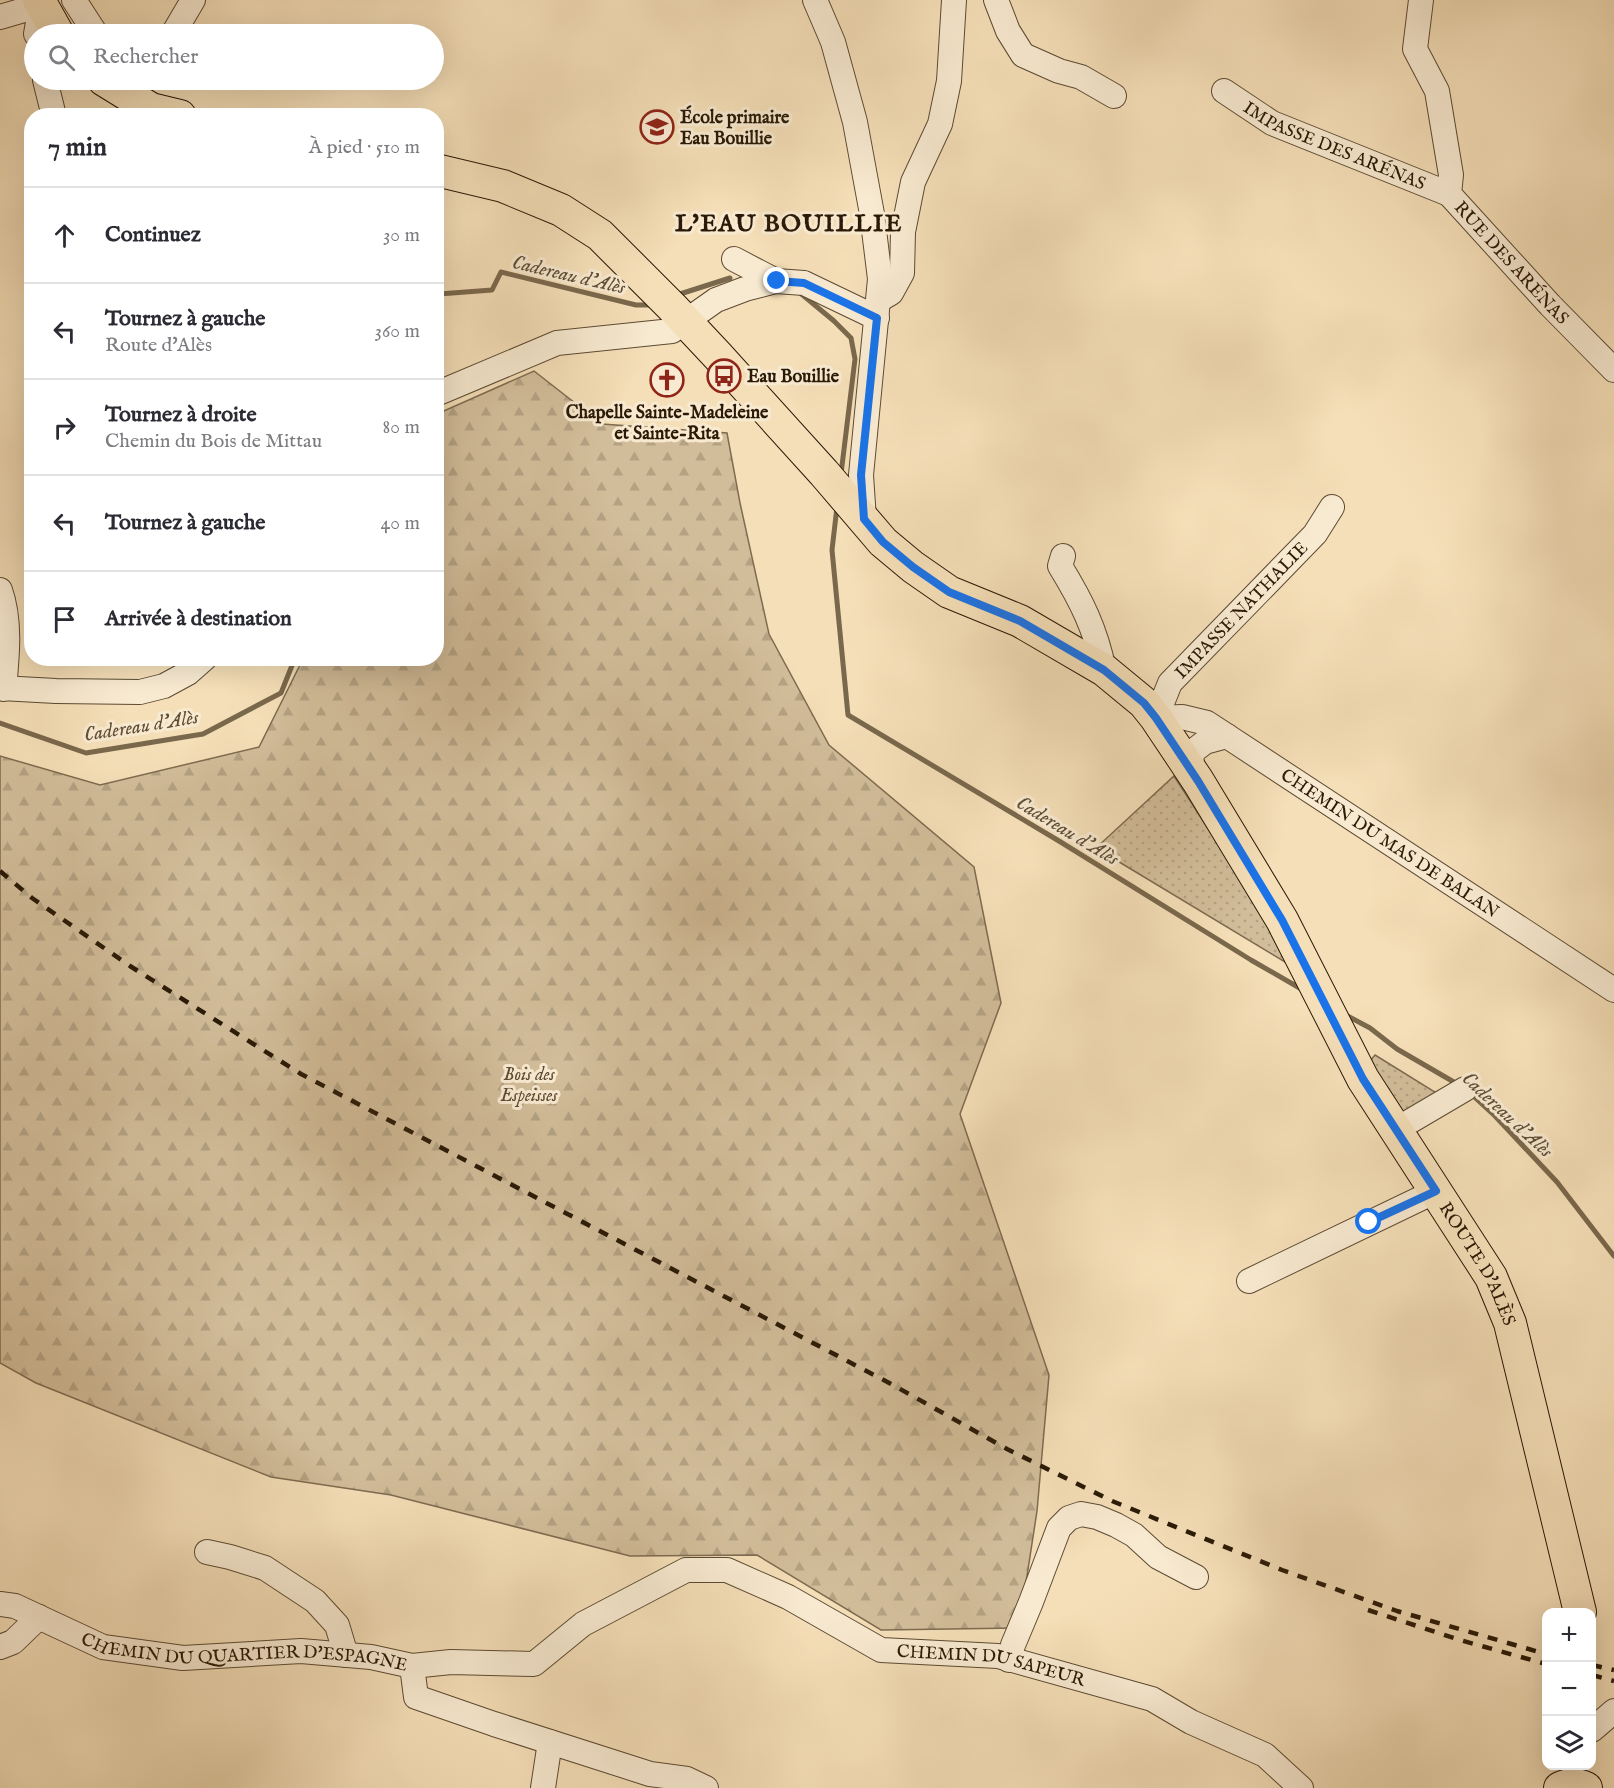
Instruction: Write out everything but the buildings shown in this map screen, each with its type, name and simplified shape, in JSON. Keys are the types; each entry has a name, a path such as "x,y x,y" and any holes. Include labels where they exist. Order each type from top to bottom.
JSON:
{"main road":[{"path":"27,14 42,24"},
{"path":"120,90 149,108"},
{"name":"ROUTE D'ALÈS","path":"444,172 503,186 639,273 679,313 824,473 883,542 913,567 949,592 1020,621 1104,670 1144,703 1156,718 1191,770 1282,920 1363,1079 1491,1277 1510,1323 1579,1608"},
{"name":"ROUTE D'ALÈS","path":"1568,1608 1571,1574"},
{"path":"1560,1788 1563,1770"},
{"path":"1592,1770 1595,1788"},
{"path":"1560,1788 1568,1785 1586,1788"}],"street":[{"path":"74,0 90,24"},
{"path":"178,24 193,0"},
{"path":"815,0 833,42 855,122 872,214 880,279 857,511"},
{"path":"878,309 891,293 902,273 903,232 913,182 939,124 949,81 954,0"},
{"path":"996,0 1008,31 1023,55 1059,72 1081,77 1114,96"},
{"name":"RUE DES ARÉNAS","path":"1421,0 1415,49 1437,91 1451,175 1449,194 1550,306 1614,370"},
{"path":"48,90 52,108"},
{"name":"IMPASSE DES ARÉNAS","path":"1224,92 1272,123 1449,194"},
{"path":"734,259 777,281"},
{"path":"444,391 557,343 672,331 679,313 745,289 777,281 804,283 878,309"},
{"name":"IMPASSE NATHALIE","path":"1156,718 1170,683 1315,534 1332,507"},
{"path":"1063,556 1060,566 1080,599 1097,640 1104,670"},
{"path":"0,590 4,602 7,650 2,688 140,692 164,686 196,666"},
{"name":"CHEMIN DU MAS DE BALAN","path":"1156,718 1182,717 1207,723 1614,990"},
{"path":"1191,770 1192,752 1205,742 1227,736"},
{"path":"1397,1129 1465,1089"},
{"path":"1249,1281 1436,1191"},
{"path":"1009,1660 1059,1528 1069,1518 1081,1514 1097,1517 1116,1525 1134,1535 1158,1557 1196,1577"},
{"path":"207,1552 265,1568 315,1600 337,1625 346,1655"},
{"name":"CHEMIN DU SAPEUR","path":"412,1666 452,1662 534,1664 583,1624 686,1570 727,1570 788,1597 881,1650 998,1656 1152,1699 1191,1722 1265,1755 1301,1788"},
{"name":"CHEMIN DU QUARTIER D'ESPAGNE","path":"0,1604 15,1606 103,1647 183,1658 301,1651 370,1657 412,1666 416,1696 494,1724 650,1774 687,1779 706,1788"},
{"path":"0,1647 13,1642 39,1617"},
{"path":"1596,1727 1614,1711"},
{"path":"543,1788 550,1742"}],"green space":[{"name":"Bois des Espeisses","path":"534,371 602,424 727,433 769,634 829,745 974,867 1001,1003 960,1114 1049,1375 1037,1511 1019,1628 881,1630 757,1555 630,1556 391,1495 271,1477 36,1383 0,1363 0,756 100,785 259,747 300,666 444,666 444,411"},
{"path":"1174,776 1286,949 1285,962 1096,848"},
{"path":"1375,1055 1443,1097 1401,1114 1370,1061"}],"waterway":[{"name":"Cadereau d'Alès","path":"444,294 492,290 501,272 636,305 649,305"},
{"name":"Cadereau d'Alès","path":"680,294 730,278"},
{"name":"Cadereau d'Alès","path":"799,292 851,338 855,359 841,474"},
{"name":"Cadereau d'Alès","path":"837,507 832,550 848,715 1303,990"},
{"name":"Cadereau d'Alès","path":"0,723 86,753 203,734 281,693 292,666"},
{"name":"Cadereau d'Alès","path":"1342,1013 1370,1028 1397,1049 1459,1085"},
{"name":"Cadereau d'Alès","path":"1469,1092 1495,1116 1557,1182 1614,1256"}],"railway":[{"path":"0,871 32,898 130,966 301,1074 893,1385 1007,1449 1112,1501 1282,1570 1397,1611 1542,1653"},
{"path":"1368,1610 1460,1640 1542,1663"},
{"path":"1596,1666 1614,1670"},
{"path":"1596,1676 1614,1681"}],"place":[{"name":"École primaire Eau Bouillie","path":"657,127"},
{"name":"Eau Bouillie","path":"724,376"},
{"name":"Chapelle Sainte-Madeleine et Sainte-Rita","path":"667,380"}],"district":[{"name":"L'EAU BOUILLIE","path":"789,223"}],"route":[{"path":"777,281 804,283 877,318 861,475 864,519 883,542 913,567 949,592 1020,621 1104,670 1144,703 1198,781 1282,920 1363,1079 1436,1191 1369,1222"}]}
